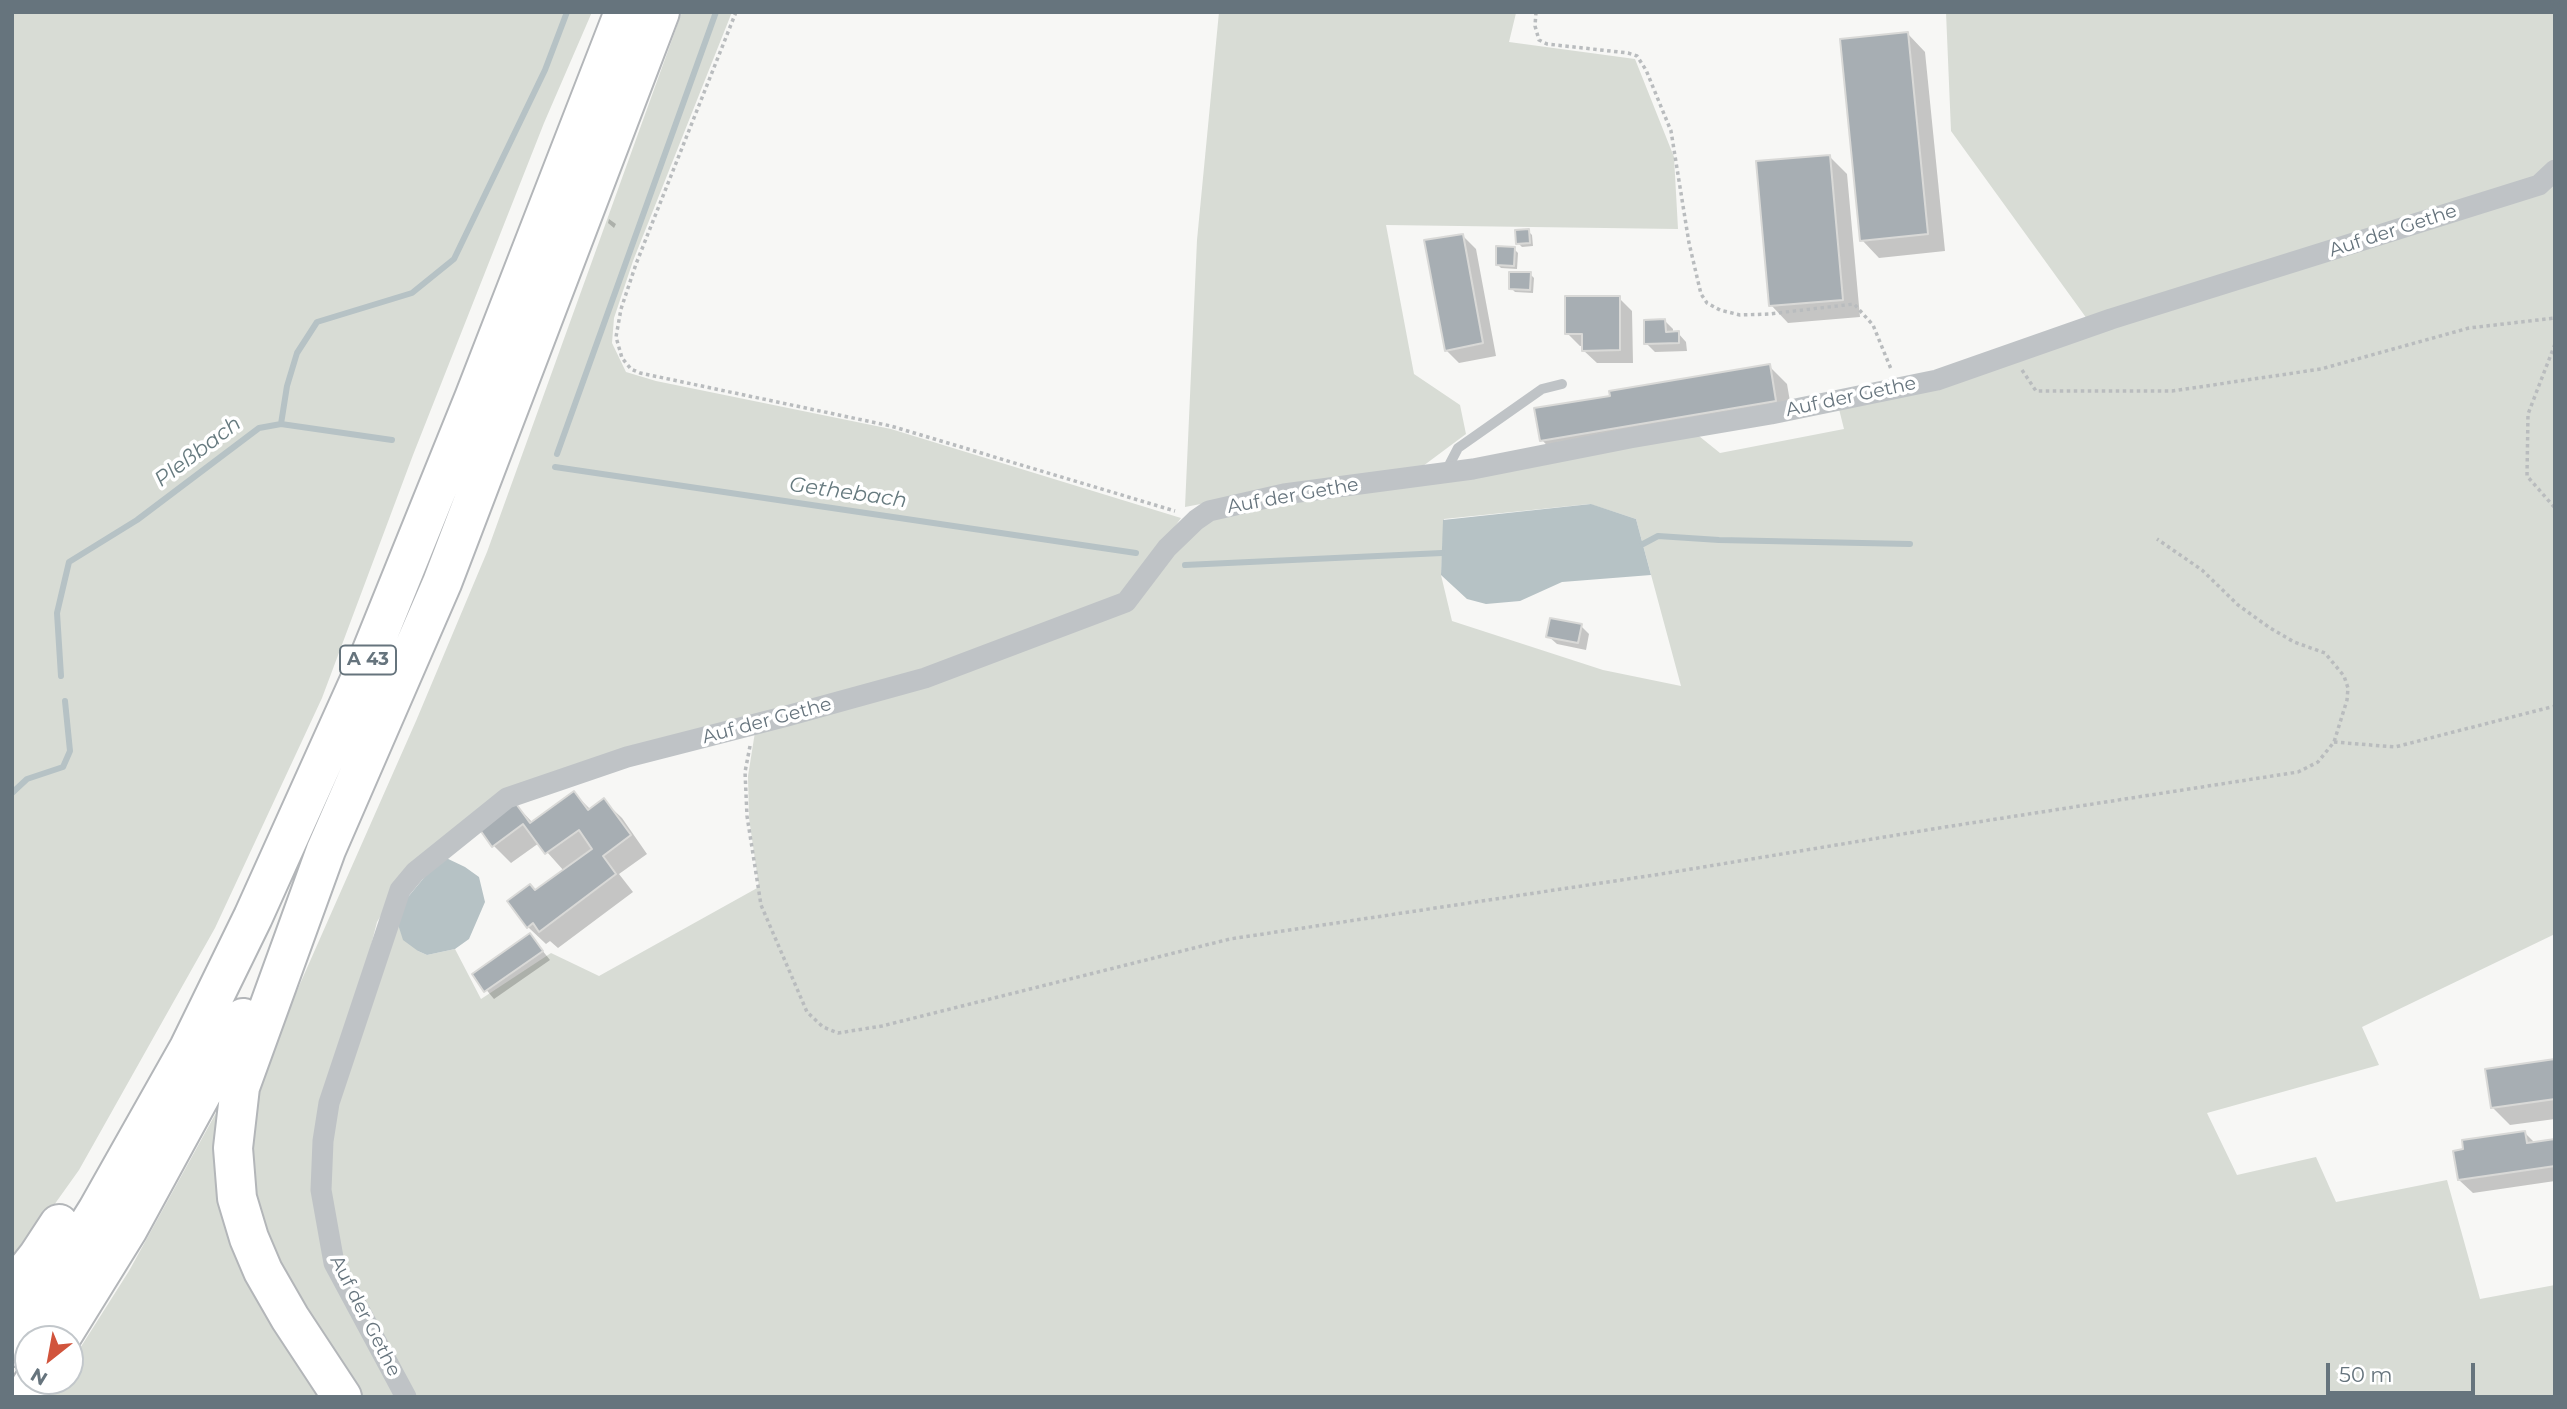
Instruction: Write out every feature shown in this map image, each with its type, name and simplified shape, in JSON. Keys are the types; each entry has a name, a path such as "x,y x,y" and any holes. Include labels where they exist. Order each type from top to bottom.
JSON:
{"highway":[{"name":"A 43","path":"69,1325 128,1229 226,1054 326,850 442,583 660,12"},
{"name":"A 43","path":"12,1346 97,1211 189,1048 253,917 362,675 474,398 620,19"},
{"path":"326,850 240,1087 233,1148 237,1198 249,1238 263,1271 342,1397"},
{"path":"12,1289 38,1256 253,917"}],"street":[{"name":"Auf der Gethe","path":"406,1397 334,1262 321,1190 323,1141 329,1103 400,890 415,872 507,798 627,757 925,678 1126,602 1167,548 1209,512 1284,494 1446,473 1772,414 1937,380 2148,307 2539,186 2555,170"}],"lane":[{"path":"1446,473 1458,448 1542,390 1562,384"}],"path":[{"path":"736,12 636,264 621,309 616,337 622,358 631,369 662,380 891,426 1199,518"},
{"path":"1536,12 1535,26 1539,40 1547,44 1629,53 1637,56 1646,71 1671,131 1689,243 1701,294 1707,303 1720,310 1740,315 1854,304 1872,325 1899,387"},
{"path":"2011,354 2036,391 2172,391 2321,369 2469,328 2555,318"},
{"path":"2555,344 2528,414 2527,476 2555,508"},
{"path":"755,724 745,772 747,816 761,905 807,1012 823,1027 838,1033 882,1026 1230,939 1661,874 2298,772 2318,762 2334,742 2347,699 2348,688 2344,676 2325,653 2294,642 2270,628 2238,605 2202,570 2157,539"},
{"path":"2334,742 2395,747 2555,706"}],"shaded area":[{"path":"12,12 592,12 544,123 413,455 322,698 215,928 79,1170 12,1264"},
{"path":"682,12 732,12 633,261 614,318 612,343 626,372 656,381 891,429 1181,518 1129,591 955,660 564,773 405,875 377,922 362,981 396,918 418,951 427,955 455,949 481,999 551,953 599,976 759,887 749,818 748,776 755,732 1133,607 1173,551 1212,515 1694,432 1720,453 1844,429 1838,405 2555,180 2555,934 2362,1027 2379,1065 2207,1113 2237,1175 2316,1157 2336,1202 2447,1180 2480,1299 2555,1285 2555,1397 358,1397 333,1361 252,1211 245,1143 258,1079 416,721 487,552","holes":["1590,504 1636,519 1681,686 1603,670 1452,621 1441,575 1444,519"]},
{"path":"1219,12 1522,12 1516,13 1509,42 1635,59 1674,157 1678,229 1386,225 1414,374 1460,405 1466,434 1423,466 1185,507 1197,240"},
{"path":"1946,12 2555,12 2555,164 2537,181 2090,323 1951,131"},
{"path":"1591,504 1636,519 1651,575 1562,582 1520,601 1486,604 1467,599 1441,575 1443,520"},
{"path":"442,856 479,877 485,902 469,939 455,949 427,955 403,940 396,918 398,909"},
{"path":"233,1082 223,1146 332,1397 49,1397 84,1395 84,1342 129,1271"}],"building":[{"path":"1908,32 1928,234 1860,241 1840,39"},
{"path":"1830,155 1843,300 1769,306 1756,161"},
{"path":"1529,229 1530,243 1516,244 1515,230"},
{"path":"1463,234 1483,343 1445,351 1424,240"},
{"path":"1496,246 1515,247 1514,266 1496,265"},
{"path":"1509,272 1531,272 1530,290 1509,289"},
{"path":"1565,296 1620,296 1620,350 1582,351 1582,334 1565,334"},
{"path":"1665,319 1666,332 1679,331 1679,343 1644,344 1644,320"},
{"path":"1770,364 1776,401 1540,441 1534,408 1610,396 1609,391"},
{"path":"1550,618 1582,624 1578,643 1546,637"},
{"path":"574,791 588,810 604,798 631,835 603,856 616,874 539,932 533,923 527,928 507,901 530,884 535,890 592,849 579,830 545,854 523,824 492,847 478,827 514,801 530,823"},
{"path":"530,933 543,951 484,992 472,974"},
{"path":"2555,1059 2555,1099 2491,1108 2485,1069"},
{"path":"2525,1131 2527,1143 2555,1139 2555,1166 2458,1180 2453,1151 2463,1149 2462,1140"}],"waterway":[{"name":"Pleßbach","path":"281,424 287,386 297,353 317,322 412,293 454,259 545,70 567,12"},
{"path":"557,454 716,12"},
{"name":"Pleßbach","path":"61,676 57,613 69,562 137,520 259,428 281,424 392,440"},
{"name":"Gethebach","path":"555,467 1136,553"},
{"path":"1643,544 1658,536 1910,544"},
{"path":"1185,565 1442,553"},
{"name":"Pleßbach","path":"12,793 27,779 63,767 70,751 65,701"}]}
